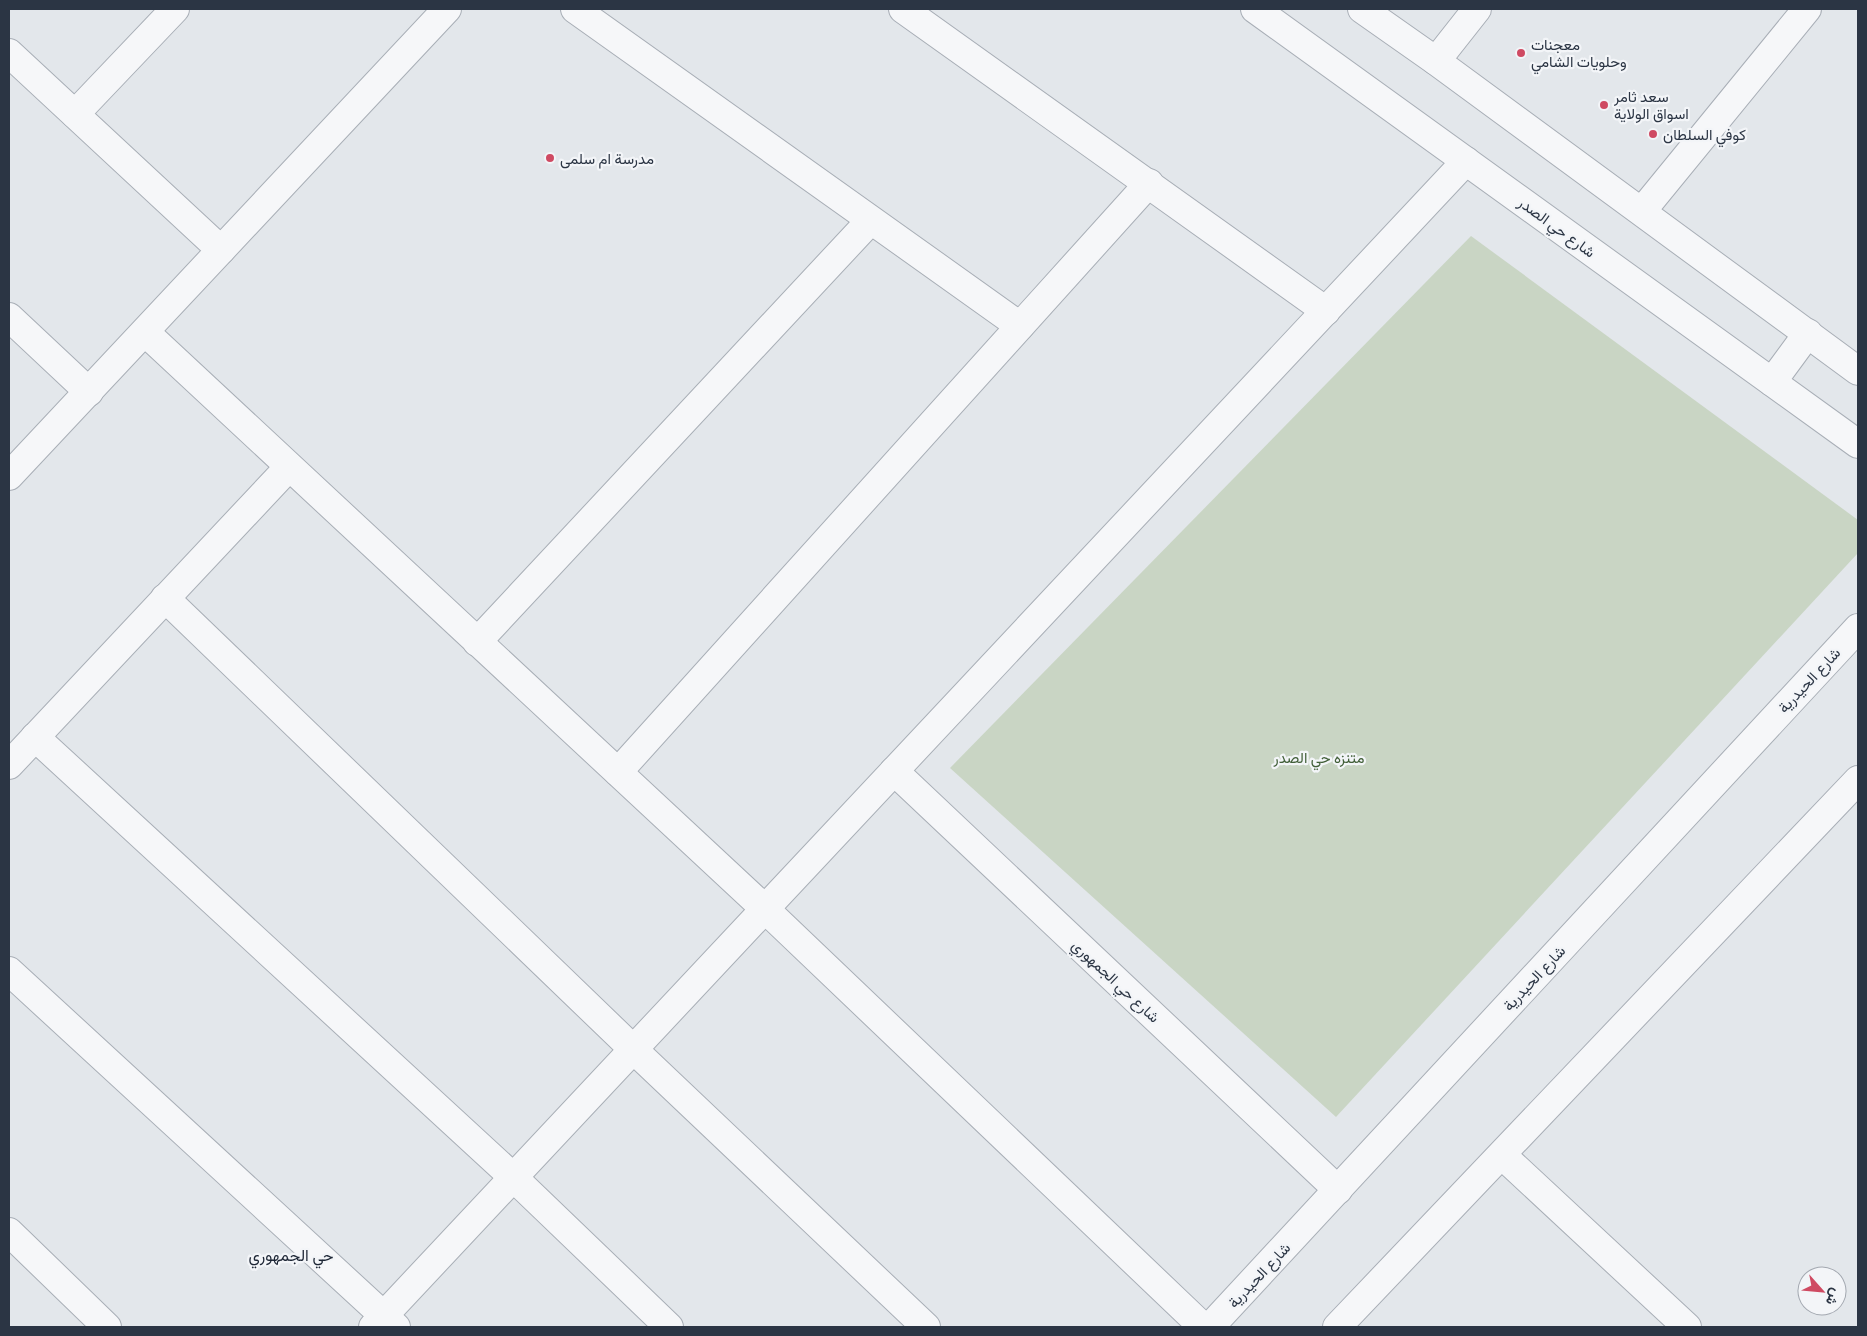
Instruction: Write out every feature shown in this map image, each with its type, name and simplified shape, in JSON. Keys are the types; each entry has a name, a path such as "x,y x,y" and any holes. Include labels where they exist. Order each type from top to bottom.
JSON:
{"street":[{"path":"75,114 175,9"},
{"path":"9,476 447,9"},
{"path":"575,9 870,221 1020,326"},
{"path":"903,9 1326,310"},
{"name":"شارع حي الصدر","path":"1255,9 1858,444"},
{"path":"1362,9 1642,211 1858,371"},
{"path":"1436,61 1477,9"},
{"path":"1642,211 1807,9"},
{"path":"9,53 221,250"},
{"path":"9,971 384,1323 514,1178 1466,161"},
{"path":"618,772 1149,183"},
{"path":"477,642 870,221"},
{"path":"9,317 89,392"},
{"path":"145,332 765,909 1203,1327"},
{"path":"1772,382 1808,333"},
{"path":"9,765 289,466"},
{"path":"165,598 634,1050 926,1327"},
{"name":"شارع الحيدرية","path":"1210,1327 1858,628"},
{"path":"35,737 514,1178 669,1327"},
{"name":"شارع حي الجمهوري","path":"894,771 1338,1190"},
{"path":"1337,1327 1858,780"},
{"path":"1502,1155 1687,1327"},
{"path":"9,1232 107,1327"}],"green space":[{"name":"متنزه حي الصدر","path":"1471,236 1858,520 1858,553 1336,1117 950,768"}],"place":[{"name":"معجنات وحلويات الشامي","path":"1521,53"},
{"name":"سعد ثامر اسواق الولاية","path":"1604,105"},
{"name":"كوفي السلطان","path":"1653,134"},
{"name":"مدرسة ام سلمى","path":"550,158"}],"district":[{"name":"حي الجمهوري","path":"291,1255"}]}
